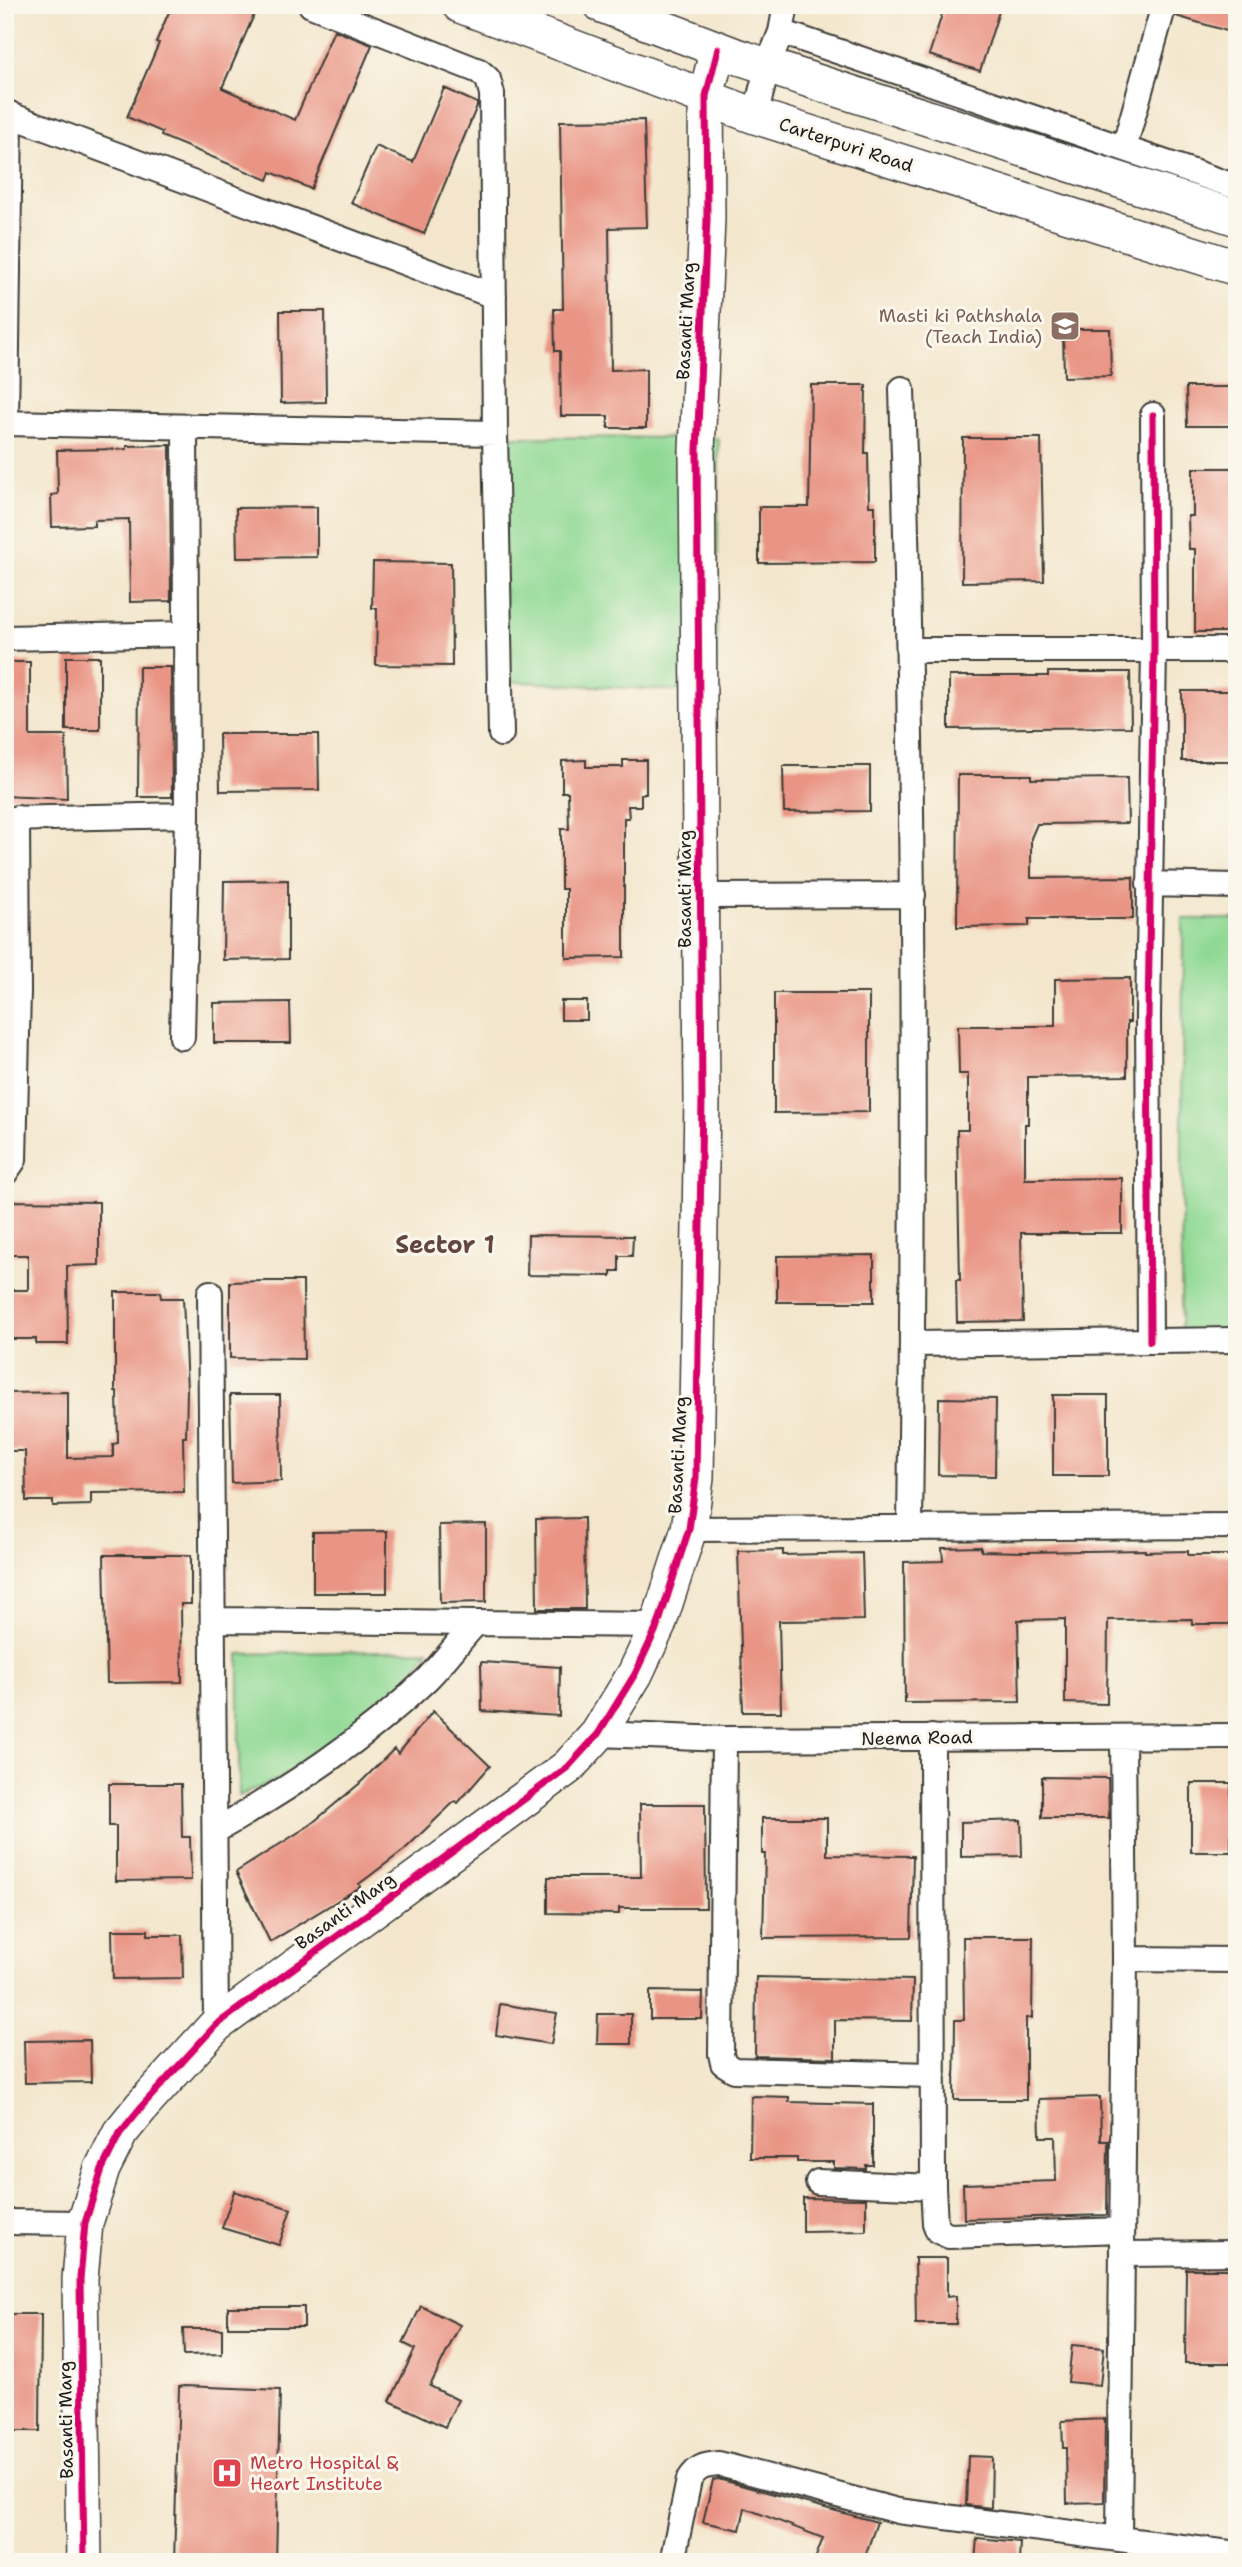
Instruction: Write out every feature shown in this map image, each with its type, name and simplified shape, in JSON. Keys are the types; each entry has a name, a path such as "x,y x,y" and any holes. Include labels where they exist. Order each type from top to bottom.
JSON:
{"street":[{"path":"311,5 479,71 488,79 492,94 500,734"},
{"name":"Carterpuri Road","path":"460,5 755,116 1237,268"},
{"path":"603,5 718,49 1237,218"},
{"path":"755,116 768,65 781,32 786,5"},
{"path":"1124,148 1164,5"},
{"path":"781,32 1237,187"},
{"name":"Basanti Marg","path":"84,2562 80,2279 85,2223 102,2169 120,2133 216,2025 568,1767 598,1734 635,1674 658,1625 689,1529 696,1478 702,1098 697,451 707,219 706,96 718,49"},
{"path":"494,296 7,113 6,423 495,433"},
{"path":"902,389 914,895 910,1526"},
{"path":"1150,1341 1149,884 1154,649 1153,415"},
{"path":"182,1037 187,815 186,428"},
{"path":"5,638 185,634"},
{"path":"910,650 1237,650"},
{"path":"5,1173 14,1160 11,818 187,815"},
{"path":"1149,884 1237,886"},
{"path":"701,896 914,895"},
{"path":"210,1293 216,2025"},
{"path":"913,1344 1237,1340"},
{"path":"689,1529 1237,1526"},
{"path":"213,1620 658,1625"},
{"path":"215,1831 279,1794 369,1730 428,1678 476,1623"},
{"name":"Neema Road","path":"598,1734 724,1740 1237,1736"},
{"path":"932,1737 933,2187 938,2231 949,2236 1122,2242 1237,2253"},
{"path":"1119,2538 1125,1959 1123,1738"},
{"path":"724,1740 723,2063 734,2070 933,2075"},
{"path":"1125,1959 1237,1960"},
{"path":"818,2182 933,2187"},
{"path":"5,2222 85,2223"},
{"path":"672,2562 689,2480 695,2471 705,2465 719,2464 898,2511 1237,2554"}],"green space":[{"path":"501,437 719,438 716,693 506,681"},
{"path":"1183,919 1237,919 1237,1337 1181,1337"},
{"path":"429,1650 400,1688 367,1721 279,1779 239,1796 239,1654"}],"building":[{"path":"172,5 232,5 254,15 222,88 295,120 334,30 372,45 311,189 271,172 268,180 161,136 162,132 127,117 159,43 156,42"},
{"path":"945,5 1001,5 980,71 929,55"},
{"path":"1178,5 1237,5 1237,34 1176,16"},
{"path":"444,88 477,103 477,106 424,234 351,203 376,146 413,162"},
{"path":"644,120 647,227 609,228 611,370 646,369 646,428 608,428 608,416 561,416 560,351 555,351 554,309 563,309 560,121"},
{"path":"280,311 325,311 326,402 281,403"},
{"path":"1063,329 1110,329 1111,376 1064,377"},
{"path":"811,385 866,385 865,453 868,453 869,506 875,506 875,562 759,563 759,507 809,507"},
{"path":"1186,387 1237,387 1237,426 1187,426"},
{"path":"963,438 1041,438 1044,581 962,582"},
{"path":"170,445 171,601 130,602 129,519 94,520 94,526 52,527 51,495 58,494 57,450"},
{"path":"1193,468 1237,468 1237,632 1195,632 1195,549 1189,549 1188,516 1193,516"},
{"path":"317,507 317,557 237,558 236,508"},
{"path":"373,562 451,563 452,666 376,665 377,608 372,608"},
{"path":"66,657 100,657 100,730 66,730"},
{"path":"5,662 30,662 30,736 66,736 67,799 5,796"},
{"path":"139,667 171,667 172,797 138,797"},
{"path":"1048,672 1130,672 1131,727 949,729 949,676 1048,676"},
{"path":"1182,691 1237,691 1237,758 1232,758 1232,761 1182,761"},
{"path":"219,734 318,734 319,790 220,791"},
{"path":"586,760 586,767 623,767 623,760 646,760 646,794 641,794 641,806 628,806 629,818 624,818 624,957 566,958 566,889 561,889 561,829 569,829 568,792 562,792 562,761"},
{"path":"783,766 870,766 870,811 784,812"},
{"path":"958,775 1031,775 1031,779 1127,778 1128,823 1037,824 1031,838 1031,878 1133,877 1133,919 1029,919 1029,926 957,927"},
{"path":"288,880 288,959 223,960 224,881"},
{"path":"1130,978 1127,1076 1028,1077 1028,1124 1025,1124 1025,1179 1122,1178 1122,1233 1021,1233 1023,1321 957,1322 956,1280 960,1280 957,1130 968,1130 968,1074 959,1074 958,1026 1055,1026 1055,979"},
{"path":"774,993 869,993 869,1112 774,1113"},
{"path":"561,1001 587,1001 587,1020 561,1020"},
{"path":"290,1002 291,1043 214,1043 214,1003"},
{"path":"5,1201 99,1202 99,1265 67,1266 68,1344 36,1344 36,1339 5,1339 5,1290 28,1290 28,1255 5,1255"},
{"path":"528,1235 633,1236 632,1256 619,1256 619,1271 611,1271 611,1276 527,1275"},
{"path":"874,1255 874,1302 777,1302 777,1256"},
{"path":"303,1281 304,1359 230,1358 230,1282"},
{"path":"115,1292 160,1292 161,1298 183,1298 187,1390 186,1437 183,1437 184,1492 91,1493 91,1505 53,1506 53,1501 26,1501 25,1451 5,1451 5,1393 68,1392 68,1458 113,1457 113,1444 118,1443"},
{"path":"230,1395 280,1395 281,1481 232,1483"},
{"path":"1053,1395 1108,1395 1108,1476 1053,1476"},
{"path":"939,1398 996,1399 995,1476 938,1475"},
{"path":"584,1518 585,1609 537,1609 536,1519"},
{"path":"486,1524 486,1602 440,1603 439,1525"},
{"path":"387,1531 387,1593 313,1593 313,1532"},
{"path":"981,1547 981,1551 1145,1550 1188,1551 1188,1555 1237,1555 1237,1624 1192,1624 1192,1619 1108,1620 1107,1704 1065,1703 1065,1619 1018,1620 1020,1702 905,1703 904,1562 943,1561 942,1548"},
{"path":"783,1550 783,1555 862,1553 864,1620 779,1621 781,1712 743,1712 738,1551"},
{"path":"104,1555 191,1555 191,1604 181,1604 182,1682 107,1683"},
{"path":"481,1662 560,1667 559,1716 482,1711"},
{"path":"433,1711 490,1766 458,1803 455,1801 404,1850 359,1884 360,1887 270,1942 236,1872 310,1825 359,1784 394,1749 398,1754"},
{"path":"1042,1777 1108,1778 1109,1818 1042,1818"},
{"path":"1191,1783 1231,1783 1231,1852 1191,1852"},
{"path":"109,1784 181,1784 182,1837 190,1837 191,1880 116,1881 116,1826 109,1826"},
{"path":"640,1804 705,1804 706,1908 619,1908 619,1914 548,1913 548,1877 641,1877"},
{"path":"762,1818 827,1818 827,1855 913,1856 911,1937 763,1938 765,1854 762,1854"},
{"path":"1021,1820 1022,1856 961,1857 961,1822"},
{"path":"112,1930 148,1930 148,1935 182,1935 183,1978 113,1979"},
{"path":"963,1937 1033,1937 1032,2018 1026,2018 1026,2100 954,2100 955,2020 964,2020"},
{"path":"756,1977 913,1980 912,2021 835,2020 835,2058 755,2056"},
{"path":"650,1991 703,1992 702,2019 650,2019"},
{"path":"500,2004 557,2013 551,2044 496,2035"},
{"path":"598,2014 631,2014 631,2044 597,2044"},
{"path":"90,2040 91,2082 25,2083 24,2041"},
{"path":"751,2096 789,2097 789,2102 873,2104 873,2165 866,2165 866,2169 834,2168 834,2162 797,2162 797,2158 750,2158"},
{"path":"1100,2097 1101,2141 1108,2141 1107,2215 964,2219 963,2184 1056,2181 1055,2137 1040,2137 1039,2099"},
{"path":"234,2191 291,2209 279,2245 222,2228"},
{"path":"803,2198 866,2199 866,2231 803,2232"},
{"path":"915,2258 947,2258 947,2297 956,2296 956,2324 916,2324"},
{"path":"1186,2269 1237,2269 1237,2363 1185,2363"},
{"path":"421,2306 460,2325 430,2386 458,2400 445,2427 390,2401 415,2349 403,2343"},
{"path":"228,2307 304,2307 304,2327 228,2327"},
{"path":"5,2314 41,2314 40,2431 10,2431 10,2390 5,2390"},
{"path":"183,2329 222,2329 222,2354 184,2355"},
{"path":"1072,2345 1104,2348 1100,2385 1068,2382"},
{"path":"179,2387 280,2390 276,2562 174,2562"},
{"path":"1105,2419 1104,2502 1067,2503 1066,2448 1063,2448 1062,2421"},
{"path":"968,2456 992,2457 991,2508 966,2505"},
{"path":"718,2479 877,2522 863,2562 814,2562 823,2538 745,2508 740,2530 703,2522 713,2480"},
{"path":"977,2538 1020,2542 1019,2562 975,2562"}],"cycle path":[{"path":"84,2562 80,2279 85,2223 102,2169 120,2133 216,2025 568,1767 598,1734 635,1674 658,1625 689,1529 696,1478 702,1098 697,451 707,219 706,96 718,49"},
{"path":"1150,1341 1148,1016 1154,649 1153,415"}],"place":[{"name":"Masti ki Pathshala (Teach India)","path":"1065,326"},
{"name":"Metro Hospital & Heart Institute","path":"227,2473"}],"district":[{"name":"Sector 1","path":"445,1245"}]}
